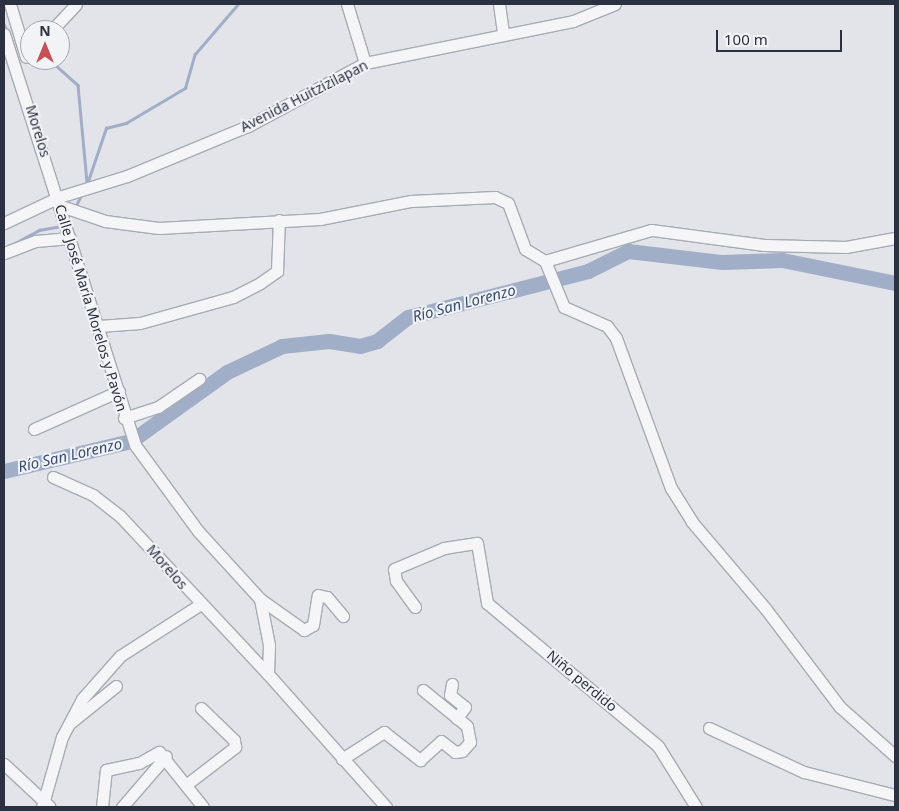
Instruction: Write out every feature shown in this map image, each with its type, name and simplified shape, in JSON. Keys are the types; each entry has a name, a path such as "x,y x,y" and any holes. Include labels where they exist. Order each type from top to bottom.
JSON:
{"street":[{"path":"10,4 20,32"},
{"path":"61,20 76,4"},
{"path":"347,4 365,63"},
{"path":"499,4 503,33"},
{"name":"Avenida Huitzizilapan","path":"4,223 63,208 76,191 159,164 248,126 365,63 503,33 573,21 614,4"},
{"name":"Morelos","path":"4,34 17,66 63,208"},
{"path":"4,49 17,66 20,63"},
{"path":"63,208 159,228 320,219 411,201 495,197 508,203 525,248 546,266 564,307 607,326 616,338 671,488 692,522 765,608 840,707 895,756"},
{"name":"Calle José María Morelos y Pavón","path":"63,208 69,235 119,391 125,421 135,445 198,531 260,600 304,630 313,625 318,595 327,597 343,616"},
{"path":"98,326 140,323 232,297 260,283 277,271 279,220"},
{"path":"546,266 651,230 764,245 846,246 895,238"},
{"path":"4,253 36,241 69,235"},
{"path":"125,421 158,407 198,379"},
{"path":"34,429 119,391"},
{"name":"Morelos","path":"53,477 92,495 120,516 161,556 199,605 268,674"},
{"name":"Niño perdido","path":"415,607 396,581 394,569 468,542 477,544 487,603 658,746 696,807"},
{"path":"260,600 269,645 268,674 386,807"},
{"path":"46,806 67,725 82,698 120,656 199,605"},
{"path":"452,684 450,695 465,707 457,718"},
{"path":"67,725 116,686"},
{"path":"342,759 384,732 420,760 441,740 459,752 470,734 457,718 423,690"},
{"path":"187,784 235,747 234,740 201,708"},
{"path":"709,728 804,772 895,795"},
{"path":"163,754 203,807"},
{"path":"102,807 106,770 139,763 163,754"},
{"path":"122,807 163,754"},
{"path":"4,764 46,806"}],"waterway":[{"path":"87,184 106,128 126,123 185,88 195,54 238,4"},
{"path":"4,24 7,31"},
{"path":"61,70 78,85 87,182"},
{"path":"75,207 82,194"},
{"path":"13,244 39,230 61,226"},
{"name":"Río San Lorenzo","path":"4,471 131,441 227,372 282,346 329,341 360,346 377,341 408,317 588,271 628,251 722,262 782,260 895,283"}]}
